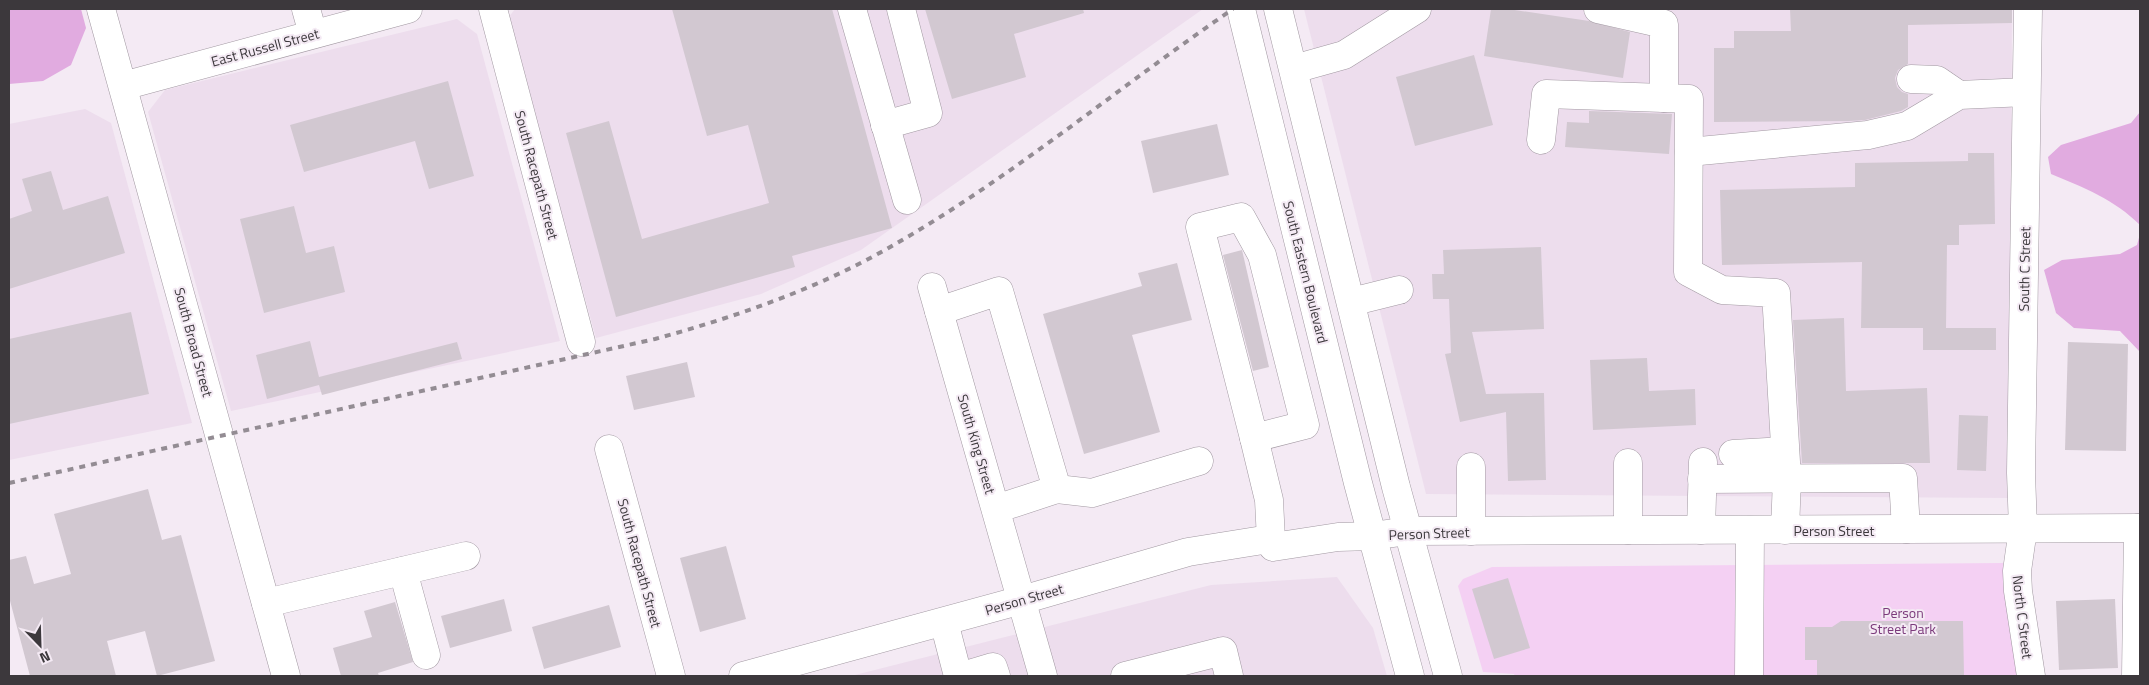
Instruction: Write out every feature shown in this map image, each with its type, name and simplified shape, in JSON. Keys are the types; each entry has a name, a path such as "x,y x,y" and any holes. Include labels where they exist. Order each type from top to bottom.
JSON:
{"main road":[{"name":"South Broad Street","path":"101,9 286,676"},
{"name":"East Russell Street","path":"123,86 309,22 408,9"},
{"name":"South Racepath Street","path":"493,9 581,342"},
{"path":"852,9 907,200"},
{"path":"885,125 928,113 900,9"},
{"name":"South Eastern Boulevard","path":"1241,9 1335,390 1410,676"},
{"path":"1278,9 1408,531 1448,676"},
{"path":"1294,70 1344,55 1417,9"},
{"path":"1598,9 1664,24 1664,98"},
{"name":"South C Street","path":"2024,529 2021,473 2028,9"},
{"path":"1911,79 1937,80 1959,95"},
{"path":"1689,152 1868,135 1907,126 1959,95 2026,92"},
{"path":"1541,140 1546,94 1689,99 1688,272 1722,290 1776,293 1785,451 1785,530"},
{"path":"1254,438 1305,425 1262,255 1241,217 1200,228 1269,500 1271,540"},
{"path":"1266,270 1303,260"},
{"path":"1351,302 1399,290"},
{"name":"South King Street","path":"1043,676 935,299 999,292 1057,489"},
{"path":"1286,346 1322,336"},
{"path":"1299,400 1335,390"},
{"name":"South Racepath Street","path":"609,449 671,676"},
{"path":"1733,454 1785,451"},
{"path":"996,509 1057,489 1092,493 1199,461"},
{"path":"1628,463 1628,530"},
{"path":"1471,467 1471,531"},
{"path":"1701,530 1703,470 1786,478 1903,478 1906,529"},
{"path":"2136,676 2139,528"},
{"name":"Person Street","path":"743,676 944,622 1188,552 1230,544 1271,540 1273,547 1338,537 1372,536 1408,531 2139,528"},
{"name":"North C Street","path":"2024,529 2017,570 2018,591 2031,676"},
{"path":"1748,676 1750,530"},
{"path":"266,603 466,556"},
{"path":"403,571 426,655"},
{"path":"944,622 958,676"},
{"path":"1125,676 1223,651 1229,676"},
{"path":"963,676 993,667 996,676"}],"shaded area":[{"path":"9,9 81,9 86,28 71,65 43,81 9,84"},
{"path":"515,9 1203,9 861,250 761,294 596,338 508,18"},
{"path":"1304,9 2012,9 2010,498 1426,494"},
{"path":"457,19 477,34 560,341 231,411 148,112 165,90"},
{"path":"85,109 111,123 192,423 9,460 9,124"},
{"path":"2140,112 2140,225 2109,201 2087,189 2051,174 2048,157 2061,145 2131,123"},
{"path":"2140,234 2140,352 2120,331 2074,328 2056,313 2044,270 2062,260 2120,254 2137,245"},
{"path":"1337,577 1373,628 1387,676 851,676 1211,585"}],"green space":[{"name":"Person Street Park","path":"2003,563 2022,676 1515,676 1514,674 1483,672 1458,586 1463,579 1492,567"}],"building":[{"path":"672,9 832,9 892,228 792,256 795,267 616,317 566,133 609,121 642,239 769,203 748,125 707,136"},
{"path":"925,9 1083,9 1084,13 1014,34 1026,77 952,99"},
{"path":"1491,9 1508,9 1589,21 1630,32 1623,78 1484,56"},
{"path":"1790,9 2012,9 2012,23 1908,25 1908,64 1898,70 1895,78 1897,87 1902,92 1908,94 1908,107 1901,111 1865,120 1849,121 1714,122 1714,48 1734,48 1734,31 1791,31"},
{"path":"1474,55 1493,125 1415,146 1396,77"},
{"path":"448,81 474,176 429,189 415,141 304,172 290,125"},
{"path":"1589,111 1672,114 1669,154 1565,147 1567,122 1589,123"},
{"path":"1217,124 1229,175 1153,193 1141,141"},
{"path":"1968,153 1994,153 1995,224 1959,225 1959,245 1947,245 1946,328 1996,328 1996,350 1923,350 1923,328 1861,328 1862,262 1722,265 1720,190 1855,187 1855,163 1968,161"},
{"path":"51,171 63,210 108,196 125,253 9,289 9,219 32,211 22,179"},
{"path":"294,206 306,253 334,246 345,292 264,313 240,219"},
{"path":"1541,247 1544,329 1472,332 1486,394 1544,393 1546,480 1508,481 1506,412 1460,422 1445,354 1451,353 1449,299 1433,299 1432,274 1444,274 1443,250"},
{"path":"1242,250 1269,367 1253,371 1223,255"},
{"path":"1177,263 1192,320 1132,335 1160,432 1084,454 1043,314 1142,286 1138,273"},
{"path":"131,312 149,394 9,424 9,339"},
{"path":"1844,318 1846,391 1927,388 1930,463 1802,463 1793,320"},
{"path":"310,341 319,377 457,342 462,359 322,395 319,385 267,399 256,355"},
{"path":"2068,342 2128,344 2126,451 2065,450"},
{"path":"1647,358 1649,391 1695,389 1696,425 1593,430 1590,360"},
{"path":"687,362 695,397 634,410 626,376"},
{"path":"1959,415 1988,416 1986,471 1957,470"},
{"path":"148,489 162,540 181,535 215,661 157,676 145,631 107,641 116,676 30,676 9,597 9,560 26,556 34,584 71,574 54,514"},
{"path":"726,546 746,619 700,632 680,558"},
{"path":"1508,578 1530,648 1494,659 1472,589"},
{"path":"504,599 512,631 450,648 441,616"},
{"path":"2115,599 2118,668 2059,670 2056,601"},
{"path":"395,602 413,662 378,673 379,676 341,676 333,648 372,637 364,611"},
{"path":"609,605 621,647 544,669 532,627"},
{"path":"1841,621 1963,621 1964,676 1817,676 1817,660 1805,660 1805,627 1832,627"}],"railway":[{"path":"9,483 655,339 767,304 848,269 921,229 1012,169 1233,9"}]}
